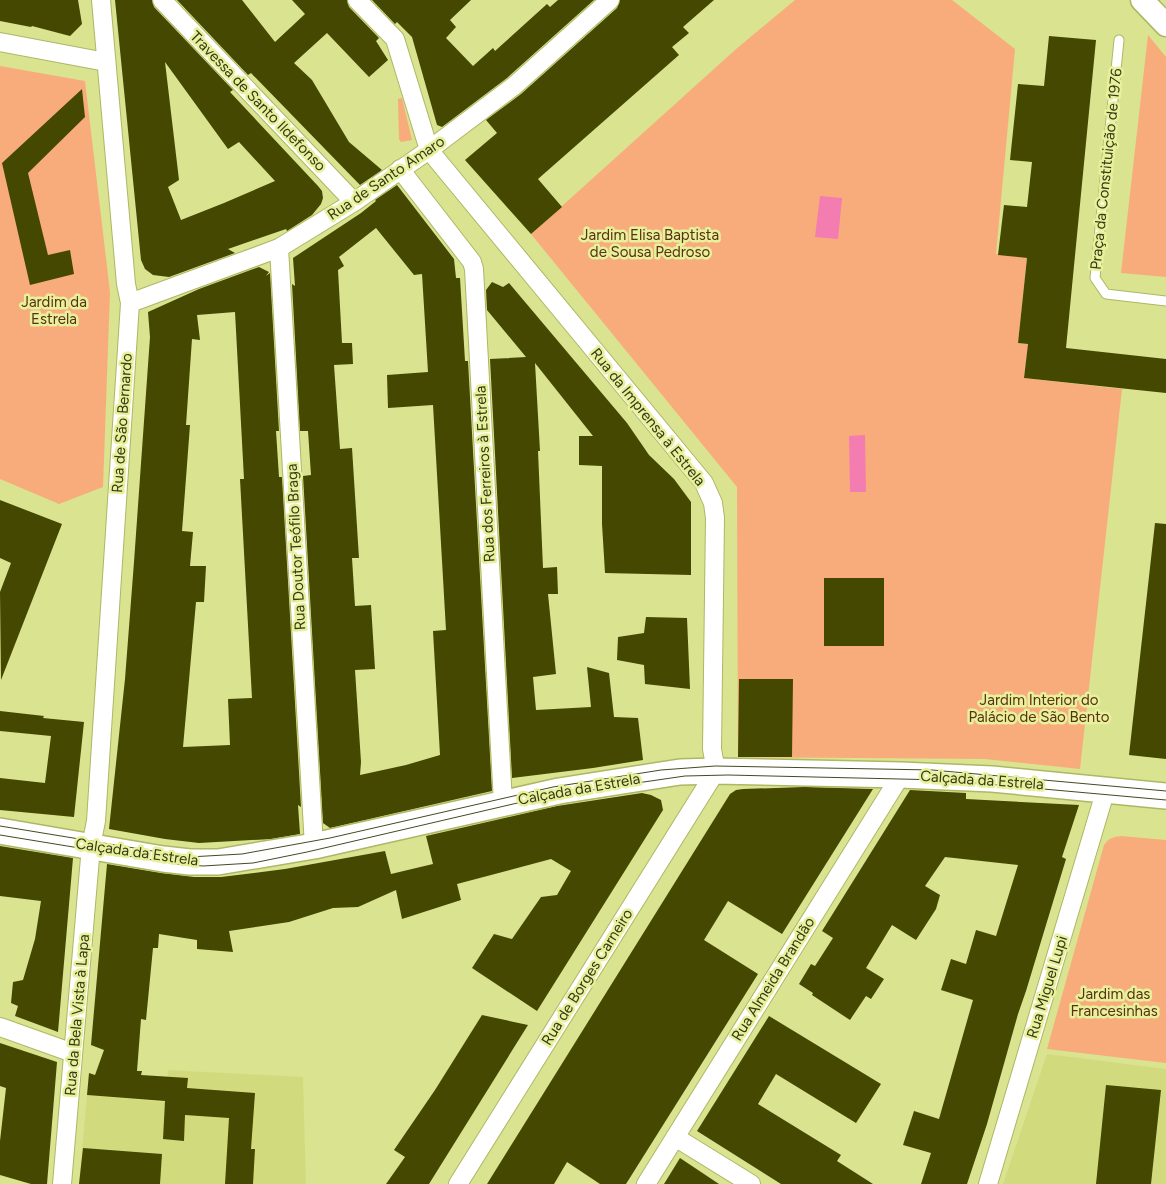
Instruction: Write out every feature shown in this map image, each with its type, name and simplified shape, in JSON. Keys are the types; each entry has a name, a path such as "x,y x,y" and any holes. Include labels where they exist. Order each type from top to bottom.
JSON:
{"main road":[{"name":"Calçada da Estrela","path":"0,831 190,862 218,862 314,846 560,791 680,772 901,775 992,779 1166,796"}],"street":[{"name":"Rua de São Bernardo","path":"91,846 96,820 130,303 126,284 101,0"},
{"name":"Travessa de Santo Ildefonso","path":"162,0 354,202"},
{"path":"357,0 395,39 429,150"},
{"name":"Rua de Santo Amaro","path":"130,303 279,248 354,202 429,150 514,86 610,0"},
{"path":"1142,0 1166,25"},
{"path":"0,42 106,62"},
{"name":"Rua da Imprensa à Estrela","path":"429,150 704,483 708,491 713,503 715,518 712,749 716,771"},
{"name":"Rua dos Ferreiros à Estrela","path":"400,170 472,262 474,269 503,803"},
{"name":"Rua Doutor Teófilo Braga","path":"279,248 314,846"},
{"name":"Rua de Borges Carneiro","path":"458,1184 716,771"},
{"name":"Rua Almeida Brandão","path":"646,1184 901,775"},
{"name":"Rua Miguel Lupi","path":"988,1184 1106,789"},
{"name":"Rua da Bela Vista à Lapa","path":"62,1184 91,846"},
{"path":"0,1027 74,1053"},
{"path":"675,1137 751,1184"}],"lane":[{"name":"Praça da Constituição de 1976","path":"1120,40 1095,278 1106,294 1166,301"}],"shaded area":[{"path":"820,196 842,198 838,239 815,237"},
{"path":"865,435 866,492 850,492 849,436"},
{"path":"1047,1054 1166,1069 1166,1184 1003,1184"},
{"path":"168,1070 303,1077 306,1184 79,1184 87,1095 165,1102"}],"green space":[{"path":"795,0 952,0 1015,49 996,254 1027,258 1018,343 1028,344 1024,378 1122,389 1080,769 985,759 738,757 737,487 531,234 735,50"},
{"path":"1148,35 1166,57 1166,277 1121,273"},
{"name":"Jardim da Estrela","path":"0,66 85,81 110,292 103,487 59,504 0,479"},
{"path":"402,98 412,140 401,142 399,139 398,99"},
{"name":"Jardim das Francesinhas","path":"1121,836 1166,840 1166,1063 1047,1049 1104,845 1111,838"}],"building":[{"path":"0,0 78,0 82,24 70,36 32,26 0,21"},
{"path":"115,0 152,0 154,7 233,90 230,92 318,186 322,191 323,198 321,204 312,215 287,231 286,229 228,249 235,253 169,277 153,275 145,269 141,260","holes":["165,62 228,149 239,142 275,181 181,220 168,187 179,180"]},
{"path":"177,0 242,0 275,42 305,14 292,0 347,0 349,7 379,38 376,41 388,60 369,77 327,33 294,63 312,80 349,142 382,170 360,185 251,73 248,75"},
{"path":"372,0 471,0 450,20 456,27 446,38 473,66 493,48 495,51 547,4 550,7 558,0 594,0 507,78 442,127 437,125 412,37 397,22 395,24"},
{"path":"620,0 714,0 683,27 689,33 672,47 679,55 538,179 562,207 531,234 465,160 497,133 486,120 521,94 617,8"},
{"path":"1049,36 1096,40 1066,348 1166,359 1166,393 1024,378 1028,344 1018,343 1027,258 998,255 1004,205 1027,207 1032,162 1010,160 1018,84 1044,86"},
{"path":"82,89 85,117 28,173 48,255 70,250 74,274 30,285 2,163"},
{"path":"397,185 454,259 456,278 460,278 465,361 468,361 492,791 330,828 323,823 303,476 311,475 308,431 300,431 292,284 295,286 293,258 361,213 375,200","holes":["376,228 414,275 422,274 428,372 387,375 388,408 433,405 446,630 433,631 440,755 360,775 361,762 355,670 375,669 371,605 355,606 352,558 359,558 352,448 340,449 334,365 353,364 352,343 342,343 338,270 344,266 339,257"]},
{"path":"259,267 269,272 266,276 270,273 279,431 276,431 279,477 282,477 301,807 298,805 300,834 271,839 199,843 109,829 125,679 134,562 150,337 148,312 199,289","holes":["235,312 244,479 240,479 252,698 228,699 230,745 183,747 196,602 204,602 206,566 190,566 193,532 182,531 190,425 186,425 192,339 200,340 197,315"]},
{"path":"492,282 503,287 509,283 627,423 649,455 674,479 691,502 691,575 605,573 602,524 602,466 579,465 579,436 593,436 535,363 540,451 538,451 543,568 557,567 558,594 548,594 556,674 533,677 536,710 591,707 587,667 609,673 614,717 638,718 643,760 512,778 490,359 526,357 487,310 486,290"},
{"path":"0,500 62,524 1,680 0,592 11,563 0,558"},
{"path":"1155,523 1166,524 1166,759 1129,755"},
{"path":"824,578 884,578 884,646 824,646"},
{"path":"646,617 687,618 690,689 645,684 644,665 617,660 618,637 644,633"},
{"path":"739,679 793,679 792,757 738,757"},
{"path":"0,711 84,722 74,817 0,810 0,778 45,783 51,736 0,731"},
{"path":"804,787 873,789 782,934 728,901 704,940 758,974 626,1184 600,1184 567,1162 554,1184 487,1184 730,794 736,790 743,789"},
{"path":"910,790 966,793 966,799 1079,805 1062,857 1066,859 1018,1014 987,1124 967,1184 921,1184 931,1153 903,1145 914,1111 939,1119 973,1000 941,990 951,959 966,964 976,930 996,936 1018,865 945,857 925,886 940,895 936,909 916,940 892,925 866,968 884,979 871,999 866,996 850,1020 799,984 811,964 815,966 833,938 822,931"},
{"path":"642,793 661,800 663,810 537,1011 472,968 494,934 512,939 541,897 557,895 571,871 551,859 457,884 461,900 402,919 396,890 358,907 333,908 289,922 229,931 233,952 197,949 197,940 159,934 158,948 153,948 146,1020 141,1019 137,1071 142,1071 141,1075 188,1078 187,1088 255,1093 251,1149 255,1149 253,1184 225,1184 229,1118 185,1115 184,1141 163,1139 165,1101 87,1095 89,1073 95,1075 104,1050 91,1045 107,864 194,877 221,877 285,869 385,851 391,874 433,864 426,836 557,806"},
{"path":"0,846 73,858 58,1032 15,1016 18,1006 11,1003 13,982 23,980 35,939 41,901 0,896"},
{"path":"482,1015 528,1025 429,1184 386,1184 405,1157 394,1150 435,1090"},
{"path":"769,1016 881,1084 856,1123 776,1074 758,1104 841,1155 837,1161 873,1184 781,1184 697,1131"},
{"path":"0,1043 57,1062 47,1184 31,1184 0,1175 0,1141 6,1088 0,1086"},
{"path":"1106,1085 1161,1090 1151,1184 1096,1184"},
{"path":"83,1148 162,1154 160,1184 79,1184"},
{"path":"680,1158 719,1184 664,1184"}],"tram line":[{"path":"0,826 189,857 242,854 330,838 553,787 661,770 715,766 932,770 1166,791"},
{"path":"0,835 177,864 203,866 253,863 526,801 685,776 728,775 943,780 1166,800"}],"park label":[{"name":"Jardim Elisa Baptista de Sousa Pedroso","path":"650,244"},
{"name":"Jardim Interior do Palácio de São Bento","path":"1039,708"}]}
